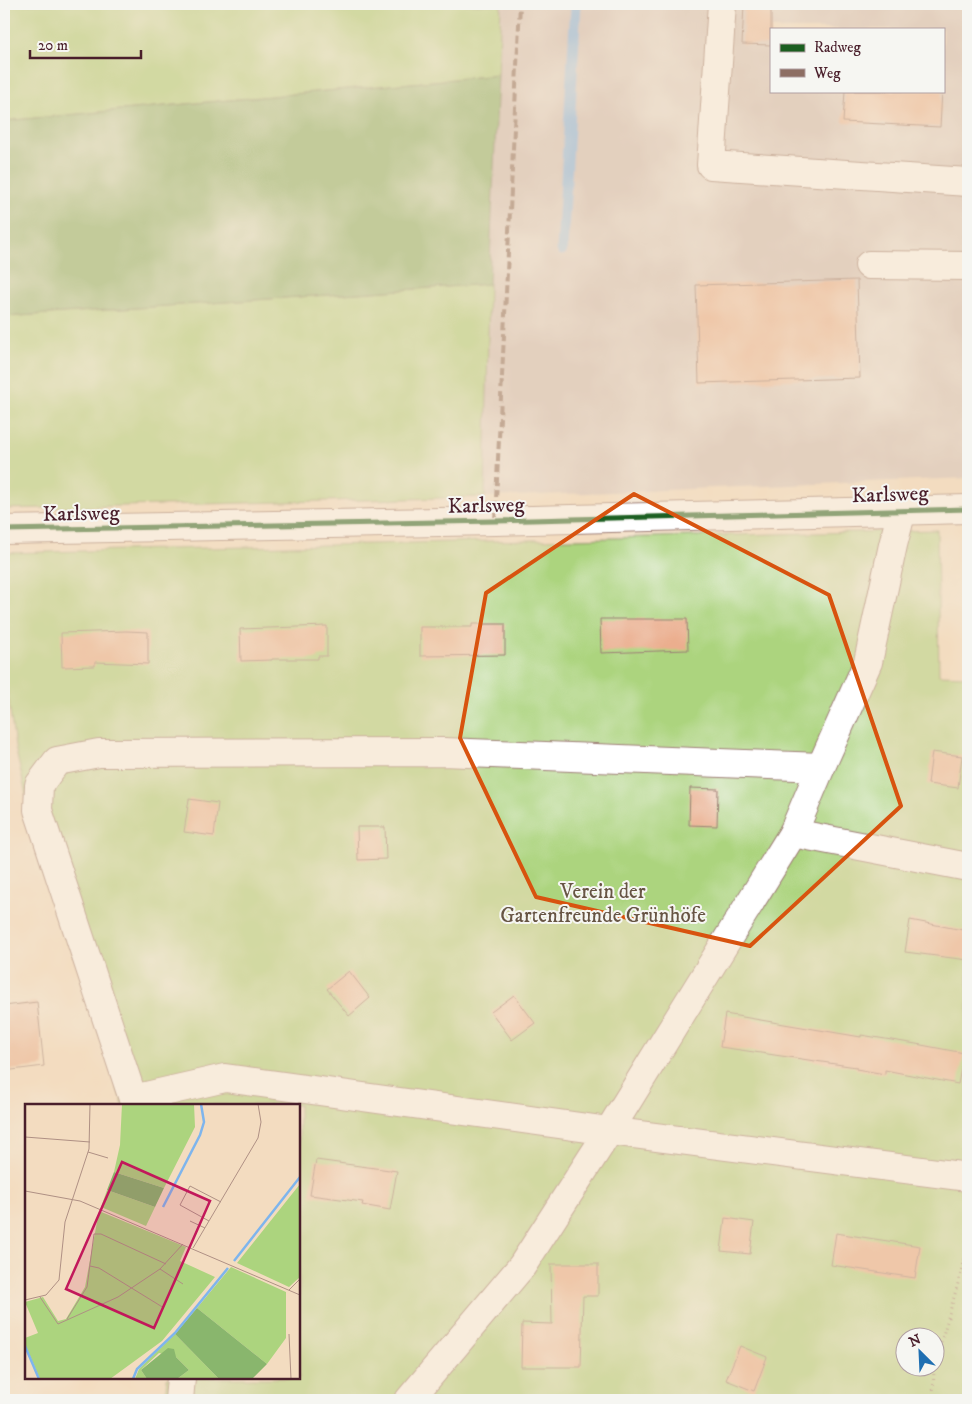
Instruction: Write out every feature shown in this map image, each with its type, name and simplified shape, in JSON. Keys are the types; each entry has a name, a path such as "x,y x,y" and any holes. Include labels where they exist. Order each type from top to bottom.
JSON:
{"street":[{"path":"722,4 711,165 968,182"},
{"path":"869,265 968,266"},
{"name":"Karlsweg","path":"4,530 485,522 968,509"},
{"path":"409,1400 522,1266 609,1131 793,833 868,662 902,510"},
{"path":"821,767 444,752 99,753 57,761 40,784 38,810 134,1102 225,1078 609,1131 968,1177"},
{"path":"793,833 968,867"},
{"path":"179,1400 181,1379"}],"path":[{"path":"944,1332 968,1249"},
{"path":"933,1400 934,1376"}],"highlighted area":[{"path":"634,494 829,595 901,806 750,946 536,897 460,738 486,593"}],"shaded area":[{"path":"501,4 968,4 968,478 485,497 489,284"}],"green space":[{"path":"4,4 501,4 498,75 4,121"},
{"path":"498,75 489,284 4,317 4,121"},
{"path":"489,284 485,497 4,509 4,317"},
{"name":"Verein der Gartenfreunde Grünhöfe","path":"937,530 939,675 968,676 968,1400 165,1400 167,1379 300,1379 300,1104 123,1104 34,829 15,747 4,667 4,553"}],"building":[{"path":"744,4 771,4 770,45 742,44"},
{"path":"845,92 942,92 940,127 843,122"},
{"path":"857,280 860,378 699,383 696,285"},
{"path":"600,619 687,619 688,650 601,653"},
{"path":"472,624 505,624 505,655 420,656 420,627 472,627"},
{"path":"327,626 327,656 318,656 318,659 241,661 240,629"},
{"path":"148,632 148,664 95,662 95,666 62,667 61,633"},
{"path":"932,752 962,756 958,788 928,784"},
{"path":"690,788 718,789 717,826 689,825"},
{"path":"189,799 218,803 214,836 184,832"},
{"path":"357,827 385,827 386,859 358,860"},
{"path":"910,920 968,931 968,960 905,952"},
{"path":"349,971 370,998 349,1016 327,989"},
{"path":"514,995 535,1023 512,1040 491,1012"},
{"path":"37,1002 44,1066 4,1071 4,1006"},
{"path":"725,1014 964,1053 958,1084 885,1070 885,1074 856,1069 856,1067 720,1047"},
{"path":"316,1160 397,1171 390,1210 362,1205 363,1202 310,1195"},
{"path":"725,1218 754,1222 750,1254 721,1251"},
{"path":"836,1233 920,1246 915,1278 831,1265"},
{"path":"551,1264 598,1264 598,1296 583,1296 581,1367 521,1367 522,1323 552,1324"},
{"path":"740,1346 767,1357 754,1391 726,1380"}],"waterway":[{"path":"562,250 576,4"}],"marked path":[{"path":"495,521 520,4"}],"cycle path":[{"path":"4,530 495,521 968,509"}]}
